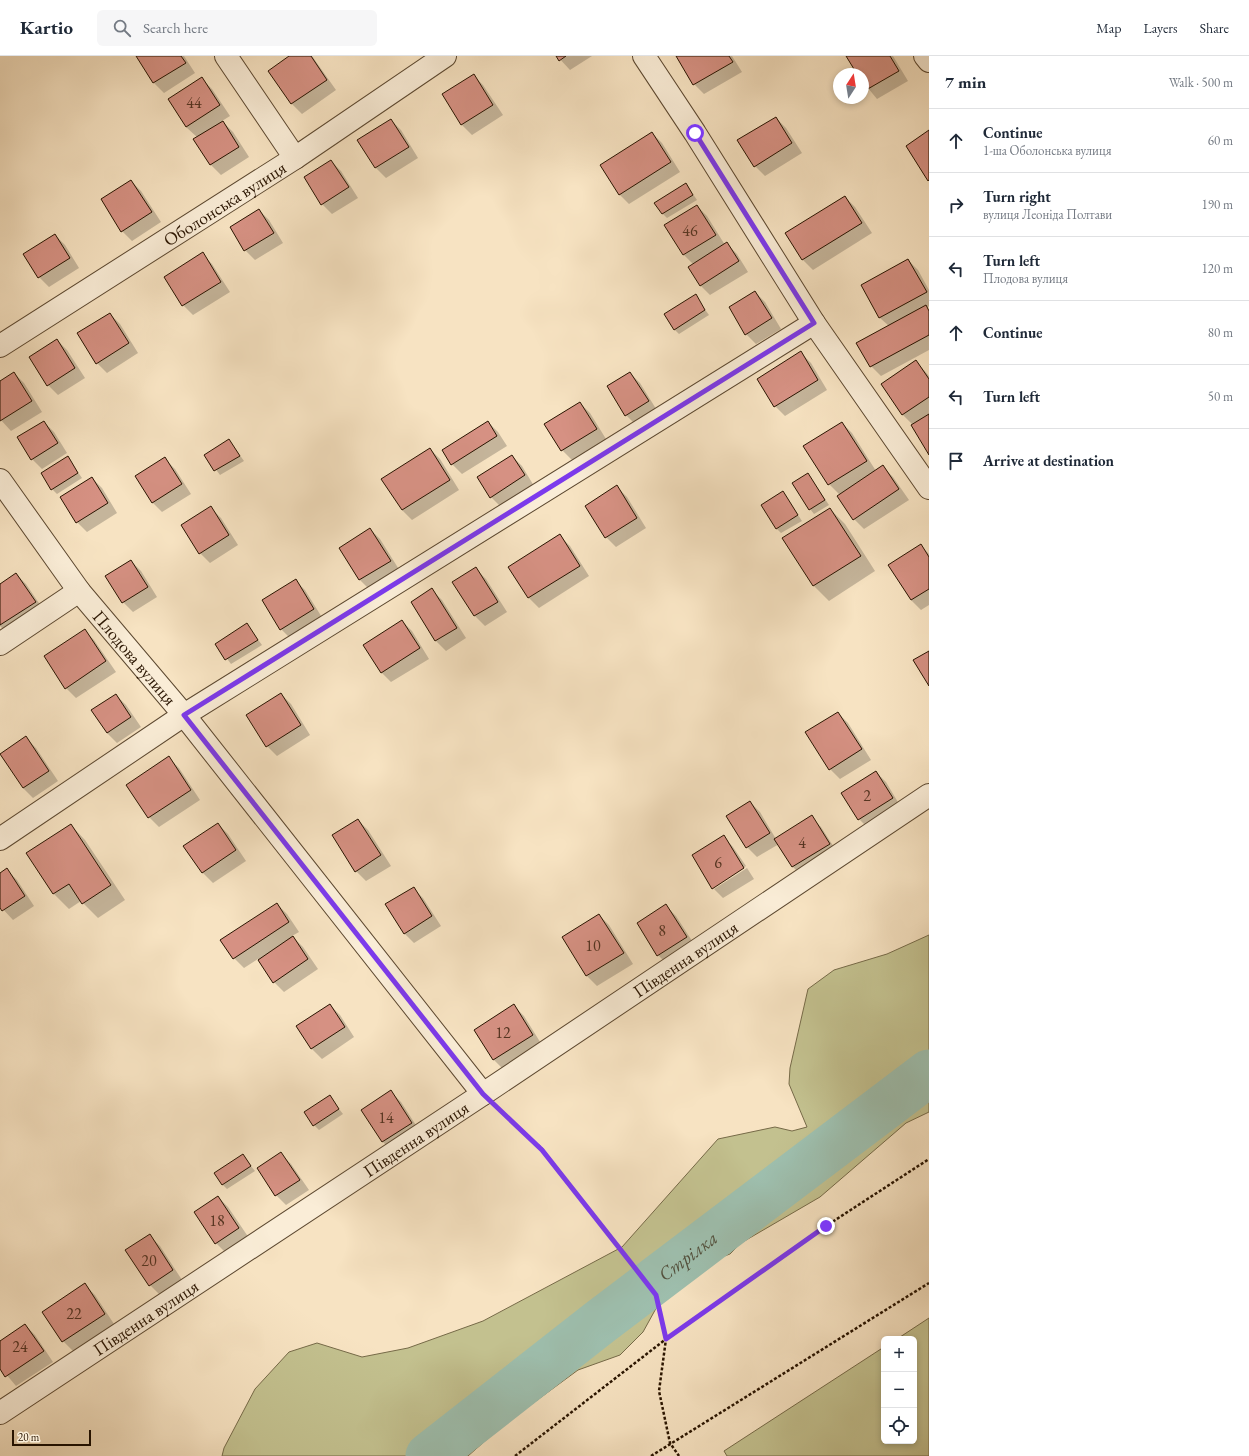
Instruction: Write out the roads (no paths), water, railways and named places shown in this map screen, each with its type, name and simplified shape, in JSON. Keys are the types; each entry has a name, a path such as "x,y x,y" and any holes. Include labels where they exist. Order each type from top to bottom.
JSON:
{"street":[{"path":"226,56 295,158"},
{"name":"Оболонська вулиця","path":"0,346 295,158 445,56"},
{"path":"644,56 814,323 929,488"},
{"path":"925,56 929,62"},
{"path":"0,839 184,715 814,323"},
{"name":"Плодова вулиця","path":"0,480 78,590 184,715 483,1094"},
{"path":"0,644 78,590"},
{"name":"Південна вулиця","path":"0,1413 483,1094 929,795"}],"waterway":[{"name":"Стрілка","path":"429,1456 600,1322 929,1073"}]}
